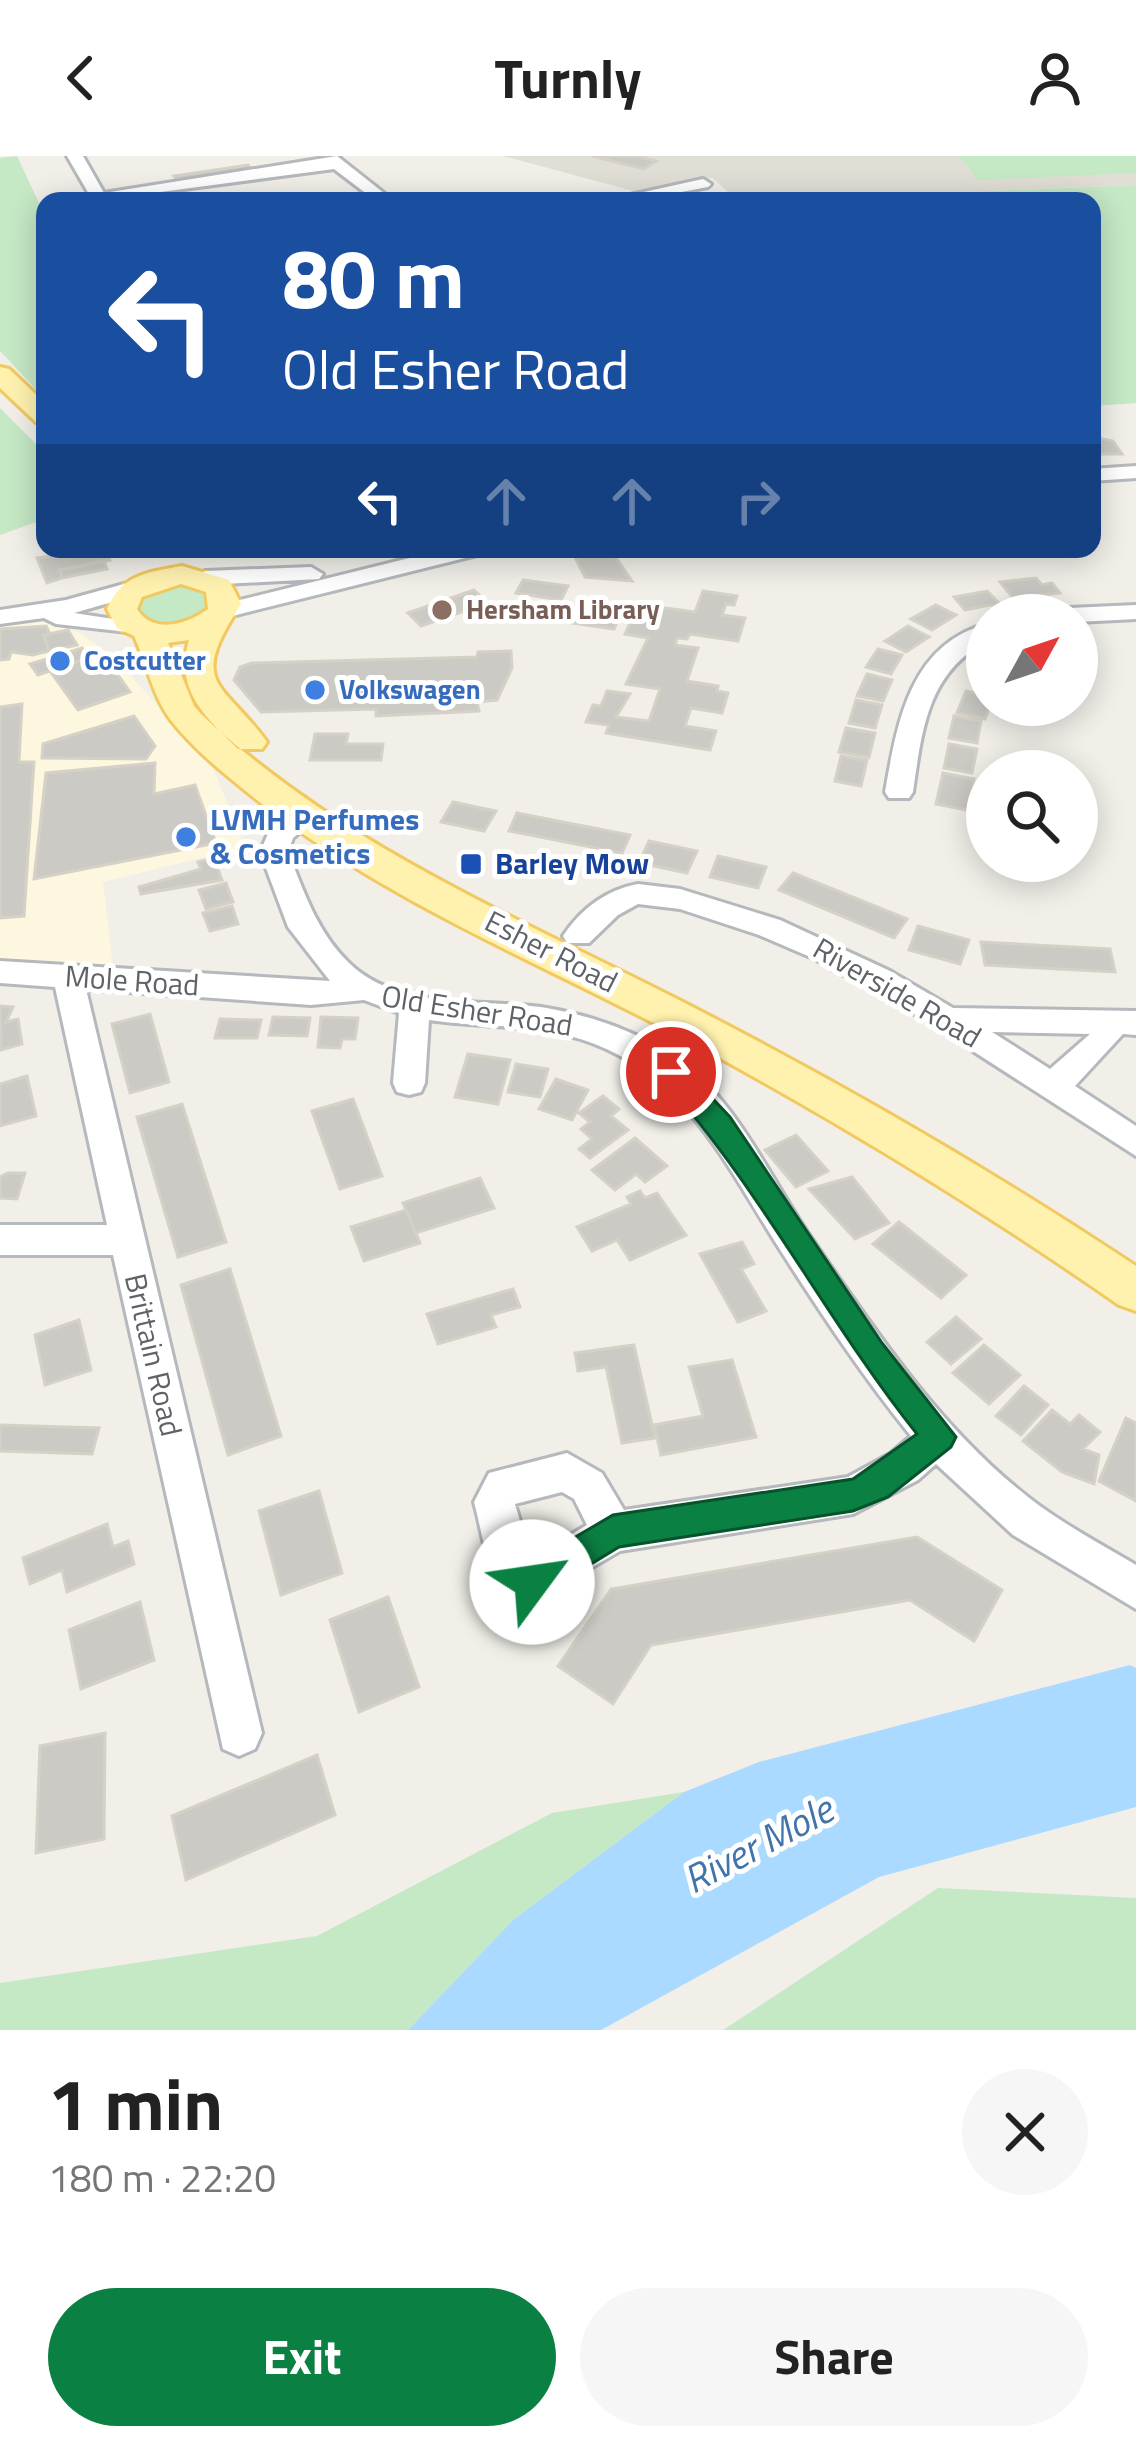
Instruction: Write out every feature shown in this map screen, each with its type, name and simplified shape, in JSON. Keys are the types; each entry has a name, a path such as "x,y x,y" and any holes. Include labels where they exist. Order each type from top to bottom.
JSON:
{"main road":[{"path":"0,374 36,408"},
{"path":"0,404 36,438"},
{"path":"139,586 147,558"},
{"path":"142,630 176,632 218,617 223,591 202,578 189,558"},
{"path":"139,586 173,575 202,578"},
{"name":"Esher Road","path":"139,586 122,609 142,630 164,686 188,719 304,817 401,874 899,1137 1136,1291"},
{"name":"Esher Road","path":"218,617 197,658 199,686 278,768 337,814 880,1095 1136,1256"}],"street":[{"path":"75,156 95,192"},
{"path":"146,192 332,160 374,192"},
{"path":"674,192 703,184"},
{"path":"1101,475 1134,476"},
{"path":"218,617 435,558"},
{"path":"202,578 377,572"},
{"path":"12,616 139,586"},
{"path":"1098,614 1136,612"},
{"path":"12,616 142,630"},
{"path":"898,792 914,710 928,672 966,640"},
{"name":"Old Esher Road","path":"304,817 280,833 274,852 319,953 361,990 417,1005 586,1029 635,1048 671,1072 721,1125 871,1352 939,1437 1012,1509 1136,1588"},
{"name":"Riverside Road","path":"578,936 629,896 686,900 819,945 946,1019 1136,1143"},
{"path":"264,992 302,971 319,953"},
{"name":"Mole Road","path":"0,972 264,992 361,990"},
{"name":"Brittain Road","path":"68,976 239,1733"},
{"path":"409,1083 410,1034 417,1005"},
{"path":"946,1019 1125,1023"},
{"path":"1052,1088 1125,1023"},
{"path":"0,1240 127,1240"},
{"path":"613,1532 853,1495 890,1477 939,1437"}],"shaded area":[{"path":"503,156 1136,156 1136,185 962,192 728,192 712,178 633,191"},
{"path":"33,619 80,633 115,658 213,768 245,847 103,882 113,968 0,962 0,622"}],"green space":[{"path":"17,156 36,197 36,389 0,351 0,158"},
{"path":"959,156 1136,156 1136,173 978,180"},
{"path":"1136,185 1136,403 1101,405 1101,192 966,192"},
{"path":"0,408 36,444 36,522 0,535"},
{"path":"179,582 210,591 209,612 161,624 134,611 137,598"},
{"path":"684,1792 513,1920 408,2030 0,2030 0,1983 317,1936 552,1813"},
{"path":"938,1888 1136,1898 1136,2030 723,2030"}],"water":[{"name":"River Mole","path":"1130,1665 1136,1668 1136,1807 879,1877 601,2030 408,2030 513,1920 684,1792 759,1762"}],"building":[{"path":"592,156 637,156 656,161 644,169"},
{"path":"248,165 253,171 179,182 174,176"},
{"path":"1101,439 1113,441 1122,454 1102,454"},
{"path":"37,558 109,558 60,570 62,578 47,583"},
{"path":"576,558 616,558 632,581 585,577"},
{"path":"104,561 107,569 62,578 60,570"},
{"path":"1036,578 1042,585 1052,583 1060,593 1010,594 1000,582"},
{"path":"523,580 568,586 561,600 516,593"},
{"path":"474,590 488,603 421,626 408,613"},
{"path":"703,591 737,596 734,605 726,604 722,615 745,618 738,641 690,634 687,639 677,638 675,645 698,648 687,681 718,686 717,691 728,693 722,713 691,708 685,726 716,731 710,750 606,733 609,725 586,722 593,705 601,706 607,691 630,694 616,717 649,721 660,689 626,684 648,638 625,634 634,614 654,617 657,607 695,612"},
{"path":"966,595 966,610 965,610 954,597"},
{"path":"559,604 621,613 614,629 552,620"},
{"path":"936,605 956,615 932,630 911,619"},
{"path":"46,626 49,651 11,652 9,659 0,660 0,629"},
{"path":"908,626 929,637 906,652 885,641"},
{"path":"68,630 77,645 49,651 44,635"},
{"name":"Costcutter","path":"82,648 89,658 38,675 30,664"},
{"path":"878,649 902,655 891,674 866,667"},
{"path":"511,651 512,668 497,700 477,702 479,711 376,716 376,709 261,712 234,680 240,667 252,663 477,657 478,652"},
{"path":"89,658 99,672 113,668 130,692 78,710 50,671"},
{"path":"867,674 892,680 883,701 857,696"},
{"path":"966,691 966,715 957,713"},
{"path":"856,700 882,705 875,728 849,723"},
{"path":"22,704 19,762 34,762 24,916 0,918 0,707"},
{"path":"134,716 155,746 146,759 42,758 43,744"},
{"path":"954,716 966,718 966,726 980,726 977,743 949,738"},
{"path":"846,728 875,733 869,757 839,752"},
{"path":"315,734 348,734 346,744 383,744 381,760 310,760"},
{"path":"949,744 977,749 966,750 966,772 944,768"},
{"path":"841,756 867,760 861,786 835,781"},
{"path":"155,763 154,794 195,785 216,843 34,879 46,773"},
{"path":"943,773 966,777 966,810 936,804"},
{"path":"453,802 496,811 484,831 441,822"},
{"path":"517,813 630,835 622,853 509,831"},
{"path":"649,841 697,851 687,873 639,863"},
{"path":"718,856 766,867 758,888 710,877"},
{"path":"214,858 222,880 141,894 139,887 201,869 198,862"},
{"path":"793,873 907,919 894,938 779,890"},
{"path":"226,883 233,902 206,909 199,890"},
{"path":"232,906 238,924 210,931 203,913"},
{"path":"918,926 969,940 960,964 909,950"},
{"path":"981,942 1110,949 1115,972 985,965"},
{"path":"0,1006 13,1007 6,1022 18,1019 22,1044 1,1050"},
{"path":"150,1014 169,1082 130,1093 112,1024"},
{"path":"273,1017 310,1018 307,1036 269,1035"},
{"path":"321,1017 358,1018 355,1039 342,1039 340,1048 318,1047"},
{"path":"220,1019 261,1020 257,1038 215,1038"},
{"path":"468,1054 510,1060 498,1104 455,1097"},
{"path":"516,1064 548,1069 540,1097 508,1092"},
{"path":"27,1076 36,1116 0,1126 0,1084"},
{"path":"556,1079 588,1090 572,1120 539,1109"},
{"path":"603,1096 619,1109 611,1116 628,1130 590,1158 579,1149 592,1139 581,1129 590,1122 579,1113"},
{"path":"353,1099 382,1176 340,1189 312,1111"},
{"path":"182,1104 226,1242 178,1257 137,1117"},
{"path":"796,1135 828,1171 796,1187 765,1150"},
{"path":"635,1138 667,1166 645,1182 636,1174 615,1190 592,1170"},
{"path":"25,1173 17,1199 0,1198 0,1177"},
{"path":"852,1177 889,1223 855,1239 809,1189"},
{"path":"480,1178 494,1208 416,1233 403,1203"},
{"path":"640,1191 645,1198 657,1193 686,1235 630,1260 617,1240 592,1251 577,1227 631,1204 627,1197"},
{"path":"406,1210 420,1243 364,1261 351,1227"},
{"path":"899,1222 966,1275 941,1298 873,1244"},
{"path":"742,1242 754,1264 741,1269 766,1311 738,1322 700,1254"},
{"path":"230,1269 281,1436 228,1455 181,1285"},
{"path":"513,1289 520,1307 491,1315 496,1327 438,1344 427,1314"},
{"path":"956,1317 981,1339 951,1364 927,1342"},
{"path":"79,1320 91,1370 45,1385 35,1335"},
{"path":"634,1345 655,1438 622,1443 606,1367 578,1371 575,1353"},
{"path":"984,1345 1020,1375 989,1404 953,1373"},
{"path":"732,1360 756,1437 661,1455 654,1425 703,1416 689,1367"},
{"path":"1024,1386 1048,1405 1021,1435 996,1416"},
{"path":"1052,1410 1070,1424 1079,1415 1100,1432 1083,1449 1099,1455 1094,1484 1062,1472 1023,1441"},
{"path":"1126,1418 1136,1423 1136,1501 1099,1481"},
{"path":"0,1425 99,1428 92,1454 0,1451"},
{"path":"319,1491 342,1573 281,1595 259,1511"},
{"path":"107,1524 113,1547 128,1541 134,1564 67,1592 62,1570 30,1584 23,1558"},
{"path":"917,1537 1002,1590 974,1641 910,1600 651,1645 613,1704 558,1666 611,1589"},
{"path":"388,1597 419,1687 359,1712 330,1620"},
{"path":"140,1602 154,1660 81,1689 69,1630"},
{"path":"105,1733 104,1839 36,1853 40,1746"},
{"path":"317,1755 335,1815 186,1880 172,1816"}],"place":[{"name":"Hersham Library","path":"442,610"},
{"name":"Costcutter","path":"60,661"},
{"name":"Volkswagen","path":"315,690"},
{"name":"LVMH Perfumes & Cosmetics","path":"186,837"},
{"name":"Barley Mow","path":"471,864"}],"route":[{"path":"532,1582 613,1532 853,1495 876,1486 939,1437 871,1352 721,1125 671,1072"}]}
